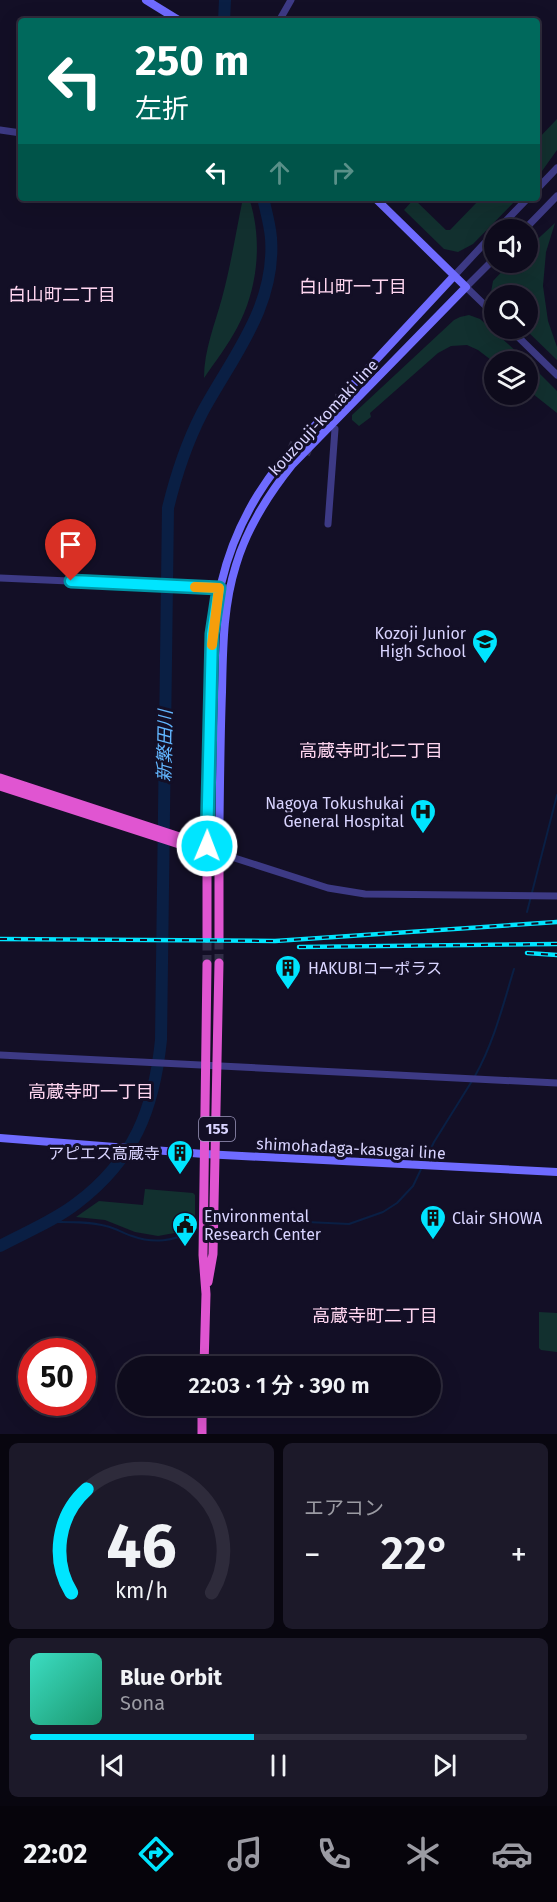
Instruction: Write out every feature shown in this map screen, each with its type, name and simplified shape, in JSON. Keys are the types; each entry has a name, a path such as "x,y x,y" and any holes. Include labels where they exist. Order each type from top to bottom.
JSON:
{"highway":[{"path":"0,778 152,832 219,853 219,938"},
{"path":"0,786 152,832"},
{"path":"207,850 207,938"},
{"name":"155","path":"206,1294 213,1254 219,963"},
{"name":"155","path":"204,1356 206,1294 203,1255 207,964"},
{"path":"202,1416 202,1434"}],"main road":[{"path":"146,0 175,18"},
{"path":"378,201 466,287"},
{"name":"kouzouji-komaki line","path":"207,850 212,634 219,588 238,531 266,481 302,438 454,276"},
{"name":"kouzouji-komaki line","path":"219,853 223,634 236,563 249,534 276,486 310,445 466,287"},
{"name":"shimohadaga-kasugai line","path":"0,1138 204,1154 557,1172"}],"street":[{"path":"281,18 291,0"},
{"path":"0,130 18,133"},
{"path":"540,186 557,168"},
{"path":"535,219 557,196"},
{"path":"508,219 525,201"},
{"path":"454,276 484,244"},
{"path":"484,269 466,287 484,304"},
{"path":"520,339 557,375"},
{"path":"328,524 335,429"},
{"path":"0,578 230,588"},
{"path":"219,853 328,888 365,894 557,896"},
{"path":"0,1055 557,1083"}],"green space":[{"path":"557,119 557,150 540,174 540,137"},
{"path":"242,201 250,201 257,247 250,297 237,328 204,378 208,347 231,261"},
{"path":"412,201 416,201 446,230 450,230 478,201 515,201 497,219 484,219 484,233 473,244 458,252 444,249 404,210"},
{"path":"555,223 546,252 543,286 548,321 557,347 557,360 535,339 538,339 538,285 492,285 501,273 538,273 538,239"},
{"path":"469,315 480,319 484,323 484,339 502,339 516,351 484,351 484,355 467,345 451,346 438,353 370,413 371,417 359,426 352,420 352,415 454,320"},
{"path":"538,372 557,391 557,413 538,398"},
{"path":"145,1189 193,1193 195,1195 195,1225 180,1232 158,1236 135,1232 105,1220 76,1217 99,1201 143,1205"},
{"path":"539,1312 557,1313 557,1352 539,1348"}],"waterway":[{"name":"新繁田川","path":"224,18 225,0"},
{"name":"新繁田川","path":"0,1246 59,1215 97,1186 127,1151 138,1131 153,1089 161,1040 168,508 191,436 250,330 267,287 271,263 271,238 264,201"},
{"path":"527,912 557,795"},
{"path":"475,1076 493,1037 514,969"},
{"path":"224,1218 349,1224 383,1212 397,1203 413,1186 434,1142 472,1081"},
{"path":"46,1222 98,1224 129,1235 156,1241 179,1237 194,1231"}],"tunnel":[{"path":"336,422 339,392"},
{"path":"289,444 311,453"},
{"path":"207,938 207,964"},
{"path":"219,938 219,963"}],"railway":[{"path":"0,939 275,941 557,922"},
{"path":"299,947 557,944"},
{"path":"527,953 557,955"}],"slow traffic":[{"path":"195,587 219,588 212,645"}],"place":[{"name":"Kozoji Junior High School","path":"485,665"},
{"name":"Nagoya Tokushukai General Hospital","path":"423,835"},
{"name":"HAKUBIコーポラス","path":"288,991"},
{"name":"アピエス高蔵寺","path":"180,1176"},
{"name":"Clair SHOWA","path":"433,1241"},
{"name":"Environmental Research Center","path":"185,1248"}],"district":[{"name":"白山町一丁目","path":"353,287"},
{"name":"白山町二丁目","path":"62,295"},
{"name":"高蔵寺町北二丁目","path":"371,751"},
{"name":"高蔵寺町一丁目","path":"91,1092"},
{"name":"高蔵寺町二丁目","path":"375,1316"}],"route":[{"path":"71,581 219,588 212,634 207,846"}]}
